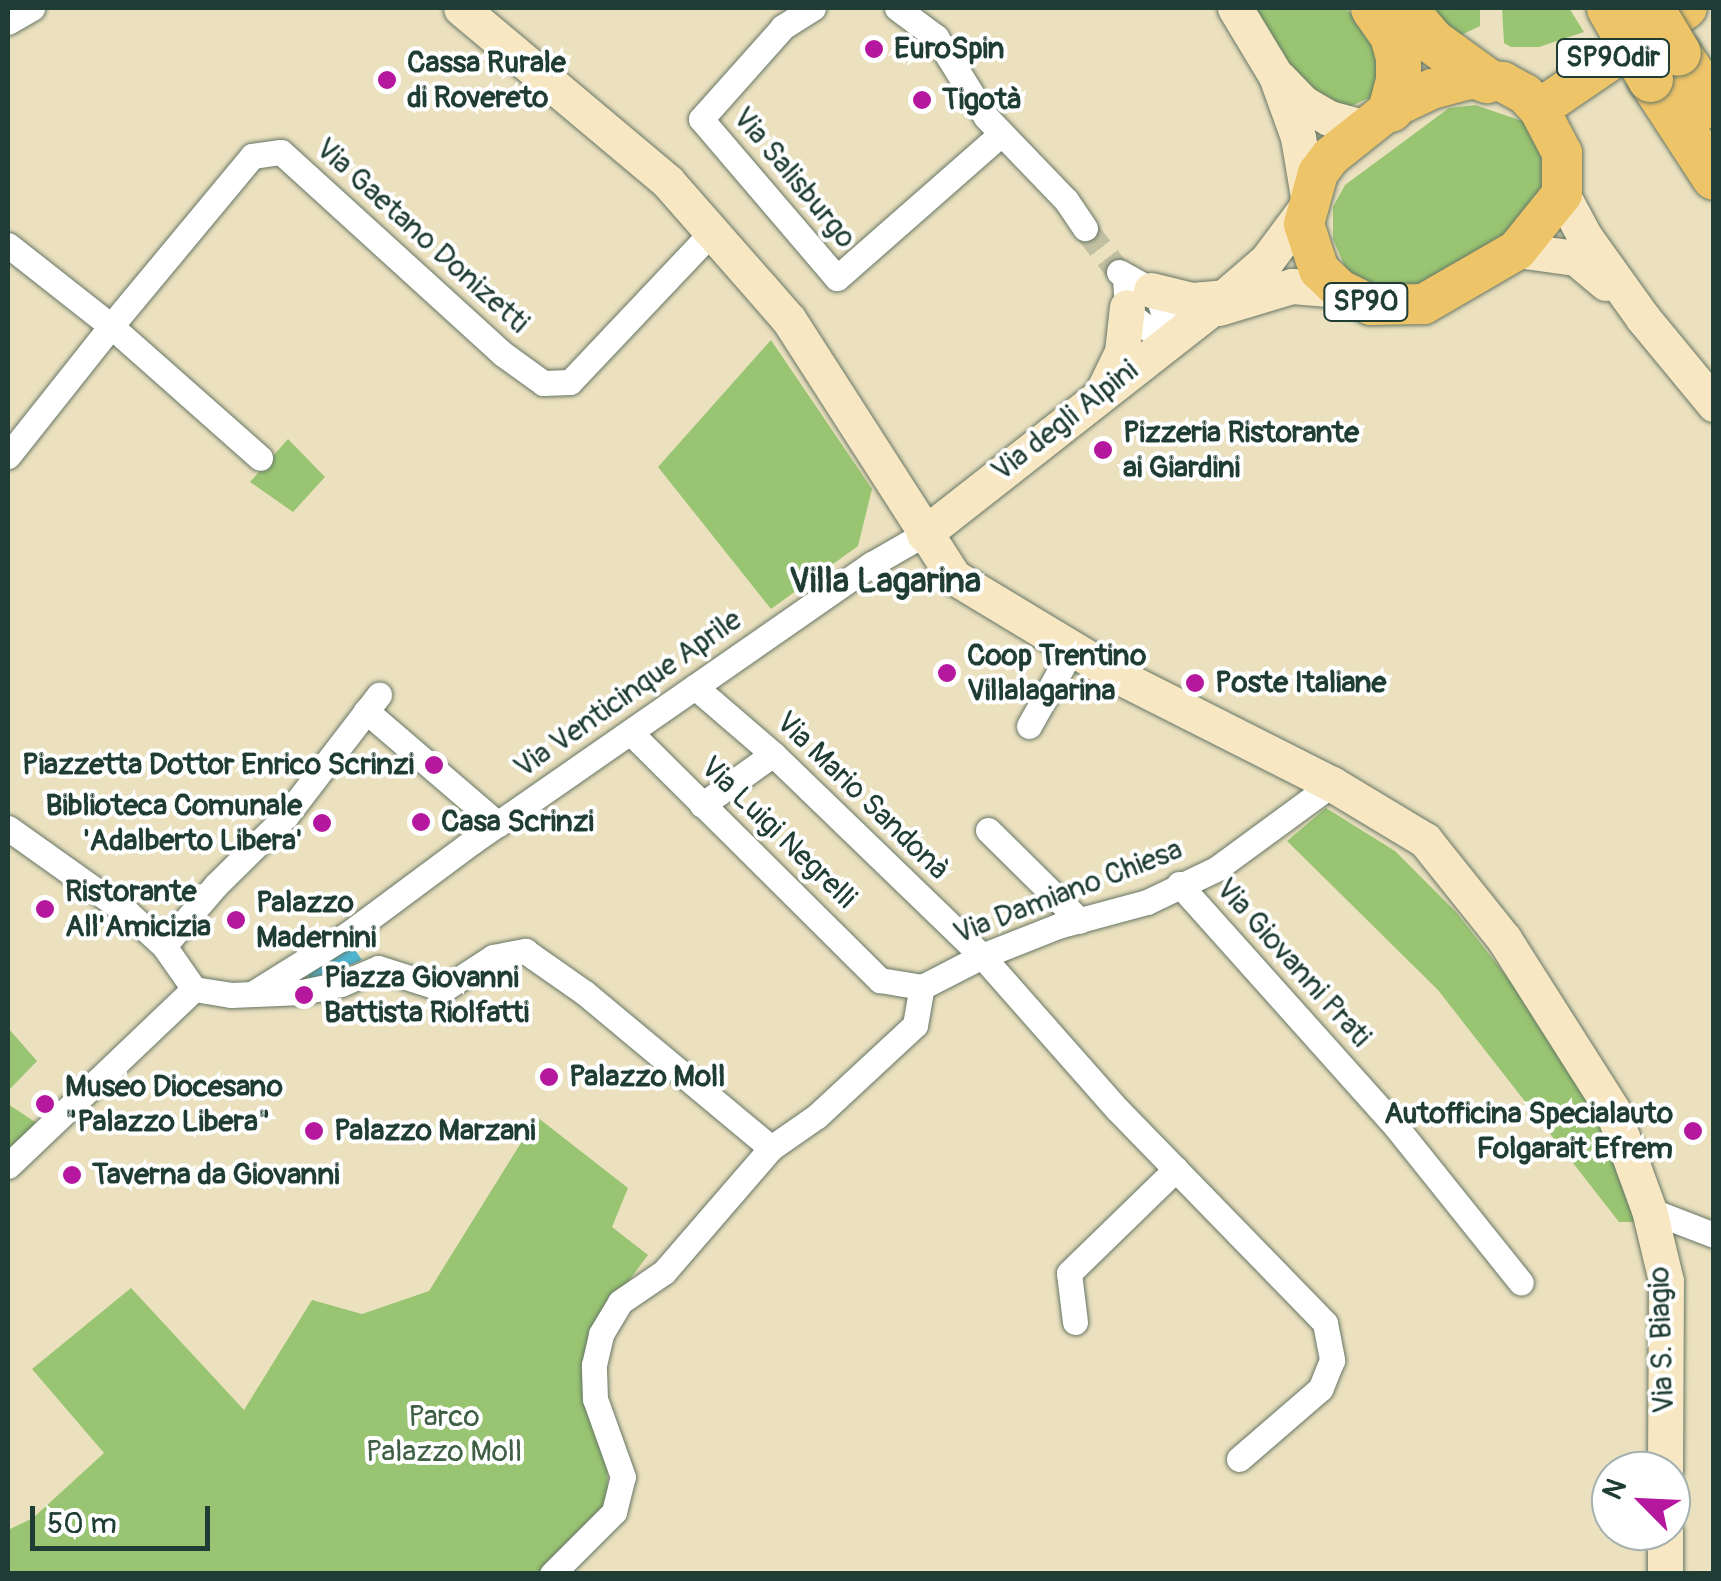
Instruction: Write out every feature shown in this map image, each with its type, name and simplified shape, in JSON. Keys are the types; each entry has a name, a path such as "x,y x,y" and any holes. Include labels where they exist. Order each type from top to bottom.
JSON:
{"highway":[{"path":"1373,8 1392,35 1398,56 1398,80 1379,119"},
{"path":"1404,8 1432,41 1486,80"},
{"path":"1609,8 1683,44"},
{"path":"1651,8 1683,44 1714,106"},
{"path":"1683,44 1714,177"}],"main road":[{"name":"Via S. Biagio","path":"461,8 668,182 789,320 954,577 1075,662 1332,784 1425,840 1504,939 1612,1109 1648,1210 1666,1281 1665,1451"},
{"name":"SP90","path":"1235,8 1276,76 1298,138 1306,203 1304,224 1314,258 1340,290"},
{"name":"SP90dir","path":"1539,109 1683,44"},
{"name":"SP90","path":"1276,76 1303,103 1329,118 1379,119"},
{"name":"Via degli Alpini","path":"924,534 1267,260 1306,203 1331,156 1379,119 1432,89 1470,79 1486,80"},
{"path":"1486,80 1503,82 1539,109 1562,153 1562,194 1585,237 1643,318 1714,404"},
{"name":"Via degli Alpini","path":"1216,304 1292,286 1340,290 1371,305 1424,304 1517,250 1544,222 1562,194"},
{"path":"1517,250 1576,258 1643,318"},
{"path":"1102,394 1122,352 1131,287 1216,304"}],"street":[{"path":"8,22 32,8"},
{"name":"Via Salisburgo","path":"813,8 783,27 702,119 837,278 1001,134"},
{"path":"896,8 936,37 986,117 1066,200 1085,228"},
{"name":"Via Gaetano Donizetti","path":"110,326 252,156 281,152 490,343 543,383 570,382 712,232"},
{"path":"8,245 110,326 260,458"},
{"path":"1131,287 1164,311 1166,342"},
{"path":"8,456 110,326"},
{"name":"Via Venticinque Aprile","path":"256,992 298,968 872,564 924,534"},
{"path":"1029,726 1075,662"},
{"name":"Via Mario Sandonà","path":"696,687 773,754 982,956 1176,1169 1325,1323 1332,1360 1320,1389 1239,1459"},
{"path":"164,946 216,885 286,816 372,703 498,824"},
{"name":"Via Luigi Negrelli","path":"630,733 880,980 922,987"},
{"path":"702,805 773,754"},
{"name":"Via Damiano Chiesa","path":"922,987 982,956 1147,902 1216,869 1332,784"},
{"path":"8,828 129,914 164,946 194,988 231,995 302,992 341,984 378,968 444,988 493,958 525,951 771,1148"},
{"path":"988,830 1080,921"},
{"name":"Via Giovanni Prati","path":"1179,884 1359,1085 1521,1283"},
{"path":"552,1574 614,1512 622,1477 595,1399 594,1365 601,1334 620,1302 664,1272 771,1148 830,1106 915,1025 922,987"},
{"path":"8,1166 194,988"},
{"path":"1075,1322 1070,1273 1176,1169"},
{"path":"1648,1210 1714,1234"}],"green space":[{"path":"1253,8 1344,8 1374,32 1385,50 1373,96 1349,107 1326,105 1294,74"},
{"path":"1423,8 1480,8 1480,26 1459,36"},
{"path":"1502,8 1569,8 1584,32 1539,47 1511,47 1504,43"},
{"path":"1475,105 1528,123 1542,147 1546,171 1536,209 1483,255 1398,294 1350,278 1333,239 1333,207 1345,185 1449,108"},
{"path":"771,340 872,489 858,546 771,609 658,467"},
{"path":"288,439 325,477 293,512 250,482"},
{"path":"1326,808 1395,851 1456,912 1529,1005 1612,1138 1641,1222 1619,1222 1438,990 1287,841"},
{"path":"8,1028 37,1061 8,1091"},
{"path":"8,1104 38,1124 8,1154"},
{"name":"Parco Palazzo Moll","path":"537,1117 628,1188 612,1227 648,1255 603,1315 608,1495 597,1518 541,1573 8,1573 8,1530 33,1518 104,1453 32,1369 131,1288 244,1410 312,1300 362,1314 429,1291"}],"water":[{"path":"353,947 362,960 308,983 309,968"}],"tunnel":[{"path":"1085,228 1119,272"}],"place":[{"name":"EuroSpin","path":"874,49"},
{"name":"Cassa Rurale di Rovereto","path":"387,80"},
{"name":"Tigotà","path":"922,100"},
{"name":"Pizzeria Ristorante ai Giardini","path":"1103,450"},
{"name":"Coop Trentino Villalagarina","path":"947,673"},
{"name":"Poste Italiane","path":"1195,683"},
{"name":"Piazzetta Dottor Enrico Scrinzi","path":"434,765"},
{"name":"Casa Scrinzi","path":"421,822"},
{"name":"Biblioteca Comunale 'Adalberto Libera'","path":"322,823"},
{"name":"Ristorante All'Amicizia","path":"45,909"},
{"name":"Palazzo Madernini","path":"236,920"},
{"name":"Piazza Giovanni Battista Riolfatti","path":"304,995"},
{"name":"Palazzo Moll","path":"549,1077"},
{"name":"Museo Diocesano \"Palazzo Libera\"","path":"45,1104"},
{"name":"Palazzo Marzani","path":"314,1131"},
{"name":"Autofficina Specialauto Folgarait Efrem","path":"1693,1131"},
{"name":"Taverna da Giovanni","path":"72,1175"}],"district":[{"name":"Villa Lagarina","path":"885,581"}]}
